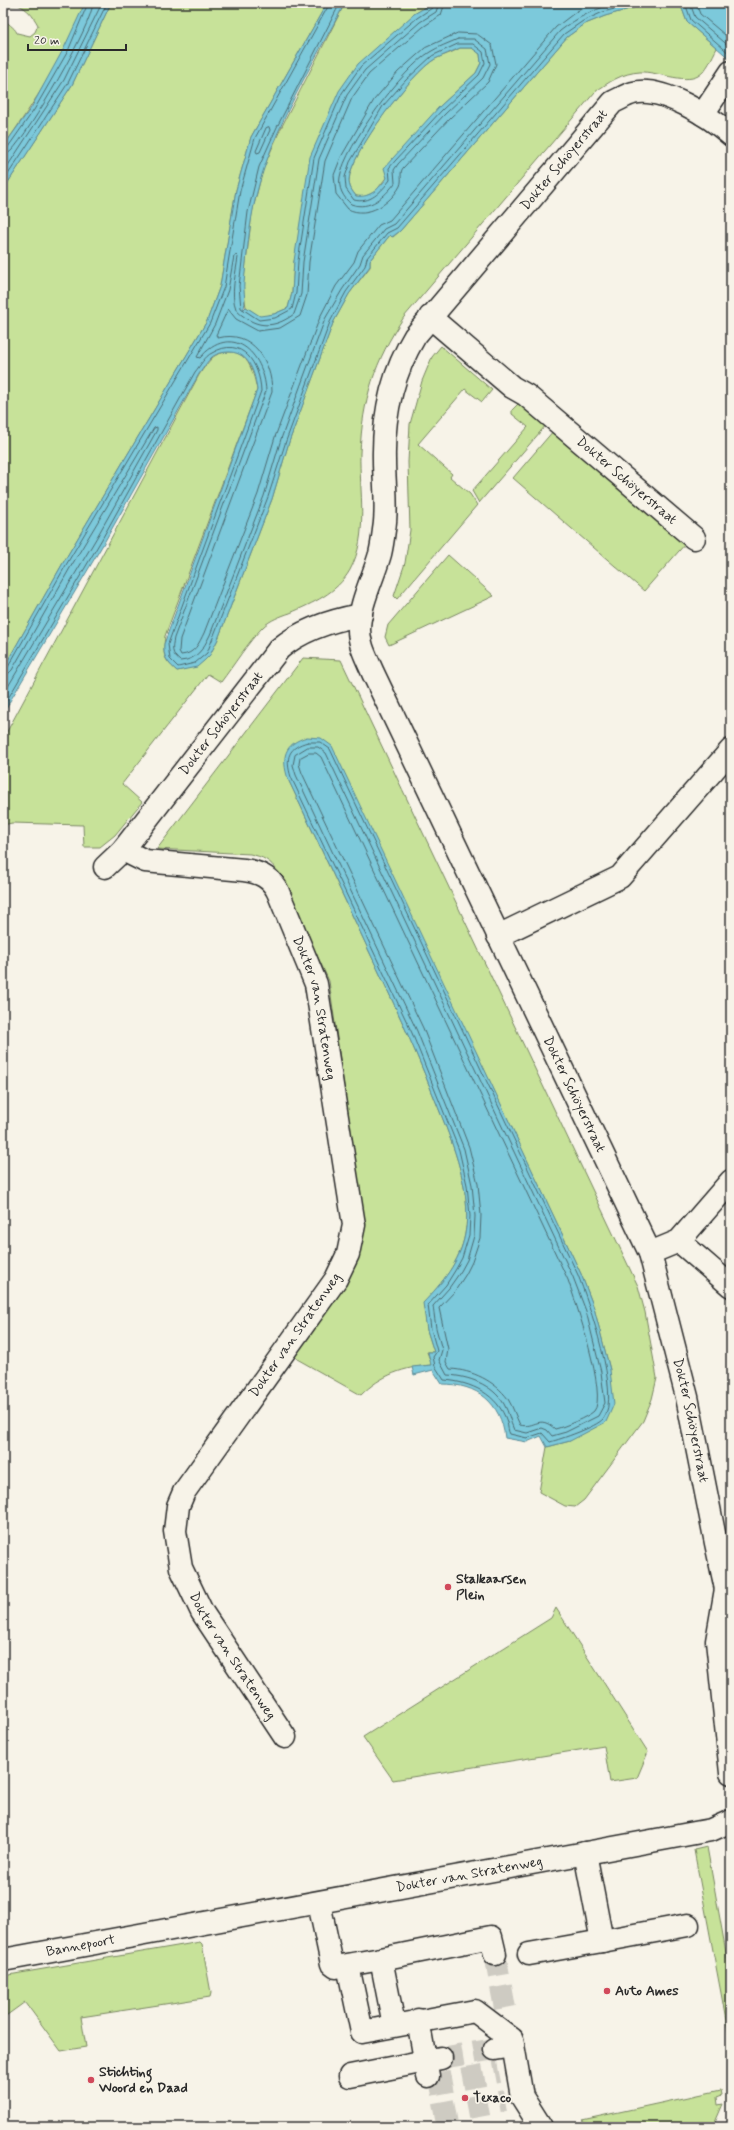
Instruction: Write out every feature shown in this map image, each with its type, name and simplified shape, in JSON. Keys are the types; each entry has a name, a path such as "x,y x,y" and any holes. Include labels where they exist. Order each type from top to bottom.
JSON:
{"street":[{"path":"703,114 731,72"},
{"name":"Dokter Schöyerstraat","path":"731,135 703,114 655,93 634,93 613,102 415,336 403,355 393,380 387,406 384,458 385,527 380,553 361,615 359,631 362,646 498,936 650,1253 723,1542 729,1594 717,1641 731,1773"},
{"name":"Dokter Schöyerstraat","path":"430,317 512,387 526,395 556,420 694,538"},
{"name":"Dokter Schöyerstraat","path":"105,867 123,850 279,649 292,638 344,618 361,615"},
{"path":"498,936 620,877 731,750"},
{"name":"Dokter van Stratenweg","path":"123,850 145,861 244,870 257,872 267,877 275,884 316,984 354,1225 348,1254 336,1279 184,1492 178,1506 175,1526 177,1553 181,1568 202,1612 285,1737"},
{"path":"650,1253 679,1241 731,1181"},
{"path":"679,1241 731,1286"},
{"name":"Dokter van Stratenweg","path":"159,1932 711,1830 731,1821"},
{"path":"585,1853 602,1941"},
{"path":"319,1903 330,1961 336,1968 491,1937 495,1954"},
{"path":"529,1954 688,1925"},
{"name":"Bannepoort","path":"3,1960 159,1932"},
{"path":"381,1959 394,2025"},
{"path":"348,1966 362,2032 418,2020 475,2011 504,2035 513,2099 541,2127"},
{"path":"350,2076 432,2065 418,2020"}],"green space":[{"path":"3,3 85,3 59,60 3,147","holes":["18,5 30,13 38,25 35,32 30,36 17,33 4,17 9,6"]},
{"path":"111,3 327,3 251,137 236,190 220,286 207,321 63,563 3,669 3,190 72,85"},
{"path":"345,3 433,3 414,14 294,261 292,293 288,308 274,314 260,317 246,307 243,287 252,213 263,169 280,130"},
{"path":"650,3 680,3 687,22 717,48 707,67 698,76 685,79 647,72 627,74 595,92 404,317 385,349 367,398 361,434 360,453 361,528 356,556 345,578 324,596 269,622 257,633 221,682 208,674 122,784 142,802 115,835 100,847 84,847 83,825 12,823 3,825 3,739 199,375 207,364 218,354 229,352 241,355 246,360 252,371 257,390 165,636 164,652 166,659 177,671 192,667 207,658 218,639 272,499 289,442 333,323 349,294 370,267 370,260 390,235 393,237 400,231 567,37 585,24 605,16"},
{"path":"460,48 472,48 480,54 481,63 476,73 439,107 376,191 364,197 356,196 351,189 349,182 352,168 359,152 383,115 424,67 435,59"},
{"path":"441,346 492,390 482,402 465,389 418,444 452,474 450,477 470,494 477,505 397,599 394,596 405,563 410,530 408,462 410,424 422,381 432,357"},
{"path":"519,403 547,424 479,503 472,491 528,427 512,414 512,410"},
{"path":"554,430 686,543 644,591 513,478"},
{"path":"448,555 494,596 389,645 385,637 388,625"},
{"path":"303,658 341,660 638,1286 645,1312 657,1378 652,1399 643,1421 584,1500 575,1507 565,1506 539,1492 547,1447 570,1441 610,1370 594,1308 581,1274 474,1048 288,779 394,1003 425,1074 458,1162 463,1180 467,1217 463,1244 455,1263 444,1280 424,1303 427,1330 434,1352 427,1352 432,1365 394,1373 377,1382 361,1395 297,1359 294,1354 327,1310 347,1279 360,1246 364,1228 329,981 278,872 269,862 250,854 157,849"},
{"path":"556,1608 648,1752 637,1778 610,1782 604,1746 393,1780 363,1737 551,1618"},
{"path":"707,1847 731,1980 731,2046 694,1850"},
{"path":"200,1942 202,1944 211,1993 210,1997 81,2017 86,2047 61,2051 25,2002 3,2018 3,1976"},
{"path":"721,2090 722,2095 717,2097 718,2105 723,2104 713,2127 593,2127 582,2120"}],"water":[{"path":"85,3 111,3 72,85 3,190 3,147 31,108 64,48"},
{"path":"327,3 345,3 294,97 272,146 256,196 248,240 244,283 245,304 243,310 246,307 260,316 274,314 288,308 292,293 294,261 310,157 339,91 358,64 414,14 433,3 650,3 605,16 585,24 567,37 400,231 392,237 390,235 370,260 370,266 349,294 333,323 289,442 272,499 218,639 210,655 197,667 177,671 166,659 164,644 257,390 253,371 247,360 237,353 230,352 221,353 212,357 199,374 105,541 10,701 3,716 3,669 63,563 207,321 220,286 236,190 251,137","holes":["460,48 472,48 480,54 481,63 476,73 439,107 384,168 387,178 380,186 374,192 366,196 356,196 351,189 349,182 352,168 371,134 398,96 412,80 435,59"]},
{"path":"680,3 731,3 731,60 687,22"},
{"path":"307,737 321,738 332,746 581,1274 594,1308 610,1370 614,1404 606,1422 570,1441 547,1447 541,1436 527,1442 505,1438 503,1425 498,1414 493,1405 485,1398 466,1387 442,1384 433,1370 414,1375 412,1367 431,1365 428,1352 434,1352 427,1330 423,1303 449,1272 455,1263 463,1244 467,1217 463,1180 452,1143 402,1021 288,779 285,764 286,752 293,743"}],"tunnel":[{"path":"495,1954 506,2014"},
{"path":"441,2058 495,2049"},
{"path":"430,2085 499,2072"},
{"path":"434,2114 505,2101"}],"place":[{"name":"Stalkaarsen Plein","path":"448,1587"},
{"name":"Auto Ames","path":"607,1991"},
{"name":"Stichting Woord en Daad","path":"91,2080"},
{"name":"Texaco","path":"465,2098"}]}
